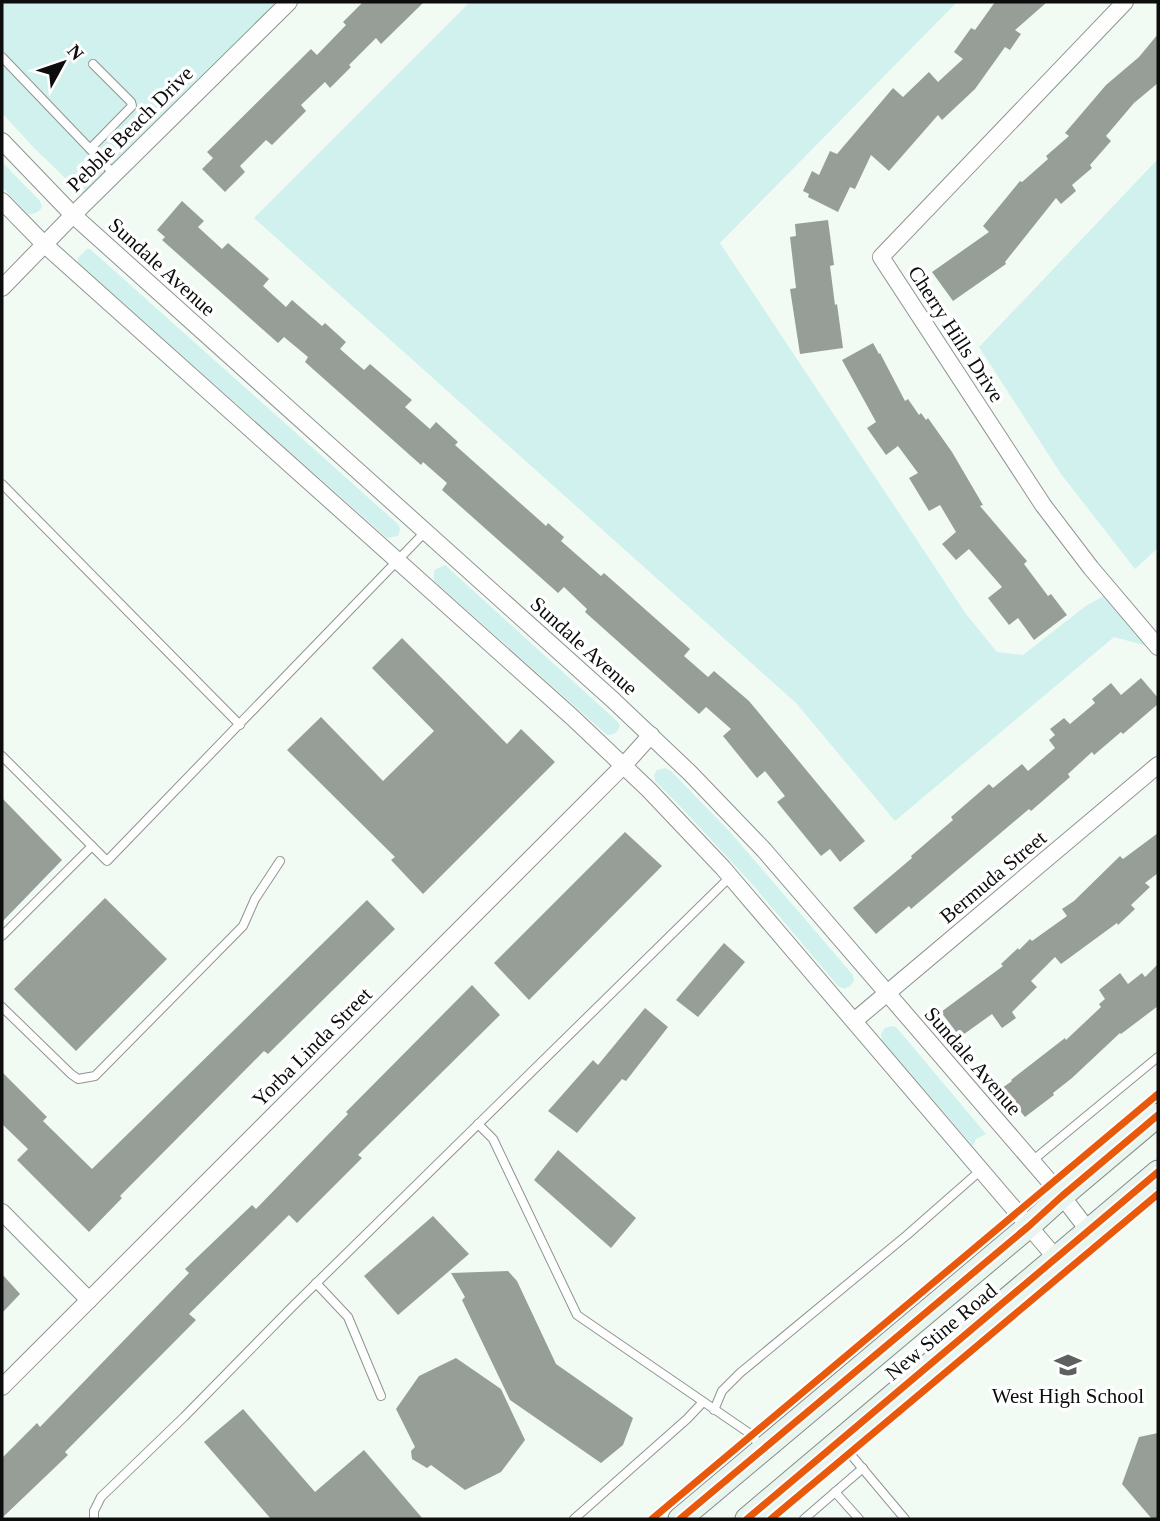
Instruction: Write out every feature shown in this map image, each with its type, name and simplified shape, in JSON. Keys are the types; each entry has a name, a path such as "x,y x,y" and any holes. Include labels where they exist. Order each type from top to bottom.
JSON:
{"main road":[{"name":"New Stine Road","path":"680,1519 1158,1115"},
{"name":"New Stine Road","path":"750,1518 1158,1172"}],"street":[{"name":"Pebble Beach Drive","path":"2,288 289,2"},
{"name":"Cherry Hills Drive","path":"1125,2 881,257 1043,505 1091,568 1158,647"},
{"name":"Sundale Avenue","path":"2,141 73,215 426,531 690,773 764,850 1062,1196 1088,1230"},
{"path":"2,201 45,245 624,765 731,876 1056,1258"},
{"name":"Yorba Linda Street","path":"2,1387 651,735"},
{"name":"Bermuda Street","path":"854,1021 1158,765"},
{"path":"2,1212 89,1300"}],"lane":[{"path":"2,57 114,174"},
{"path":"90,149 132,106 93,64"},
{"path":"2,484 240,725"},
{"path":"2,756 107,861 426,531"},
{"path":"2,936 92,846"},
{"path":"2,1007 71,1074 78,1079 94,1076 243,926 255,899 280,861"},
{"path":"94,1519 94,1511 101,1497 731,876"},
{"path":"1032,1161 1158,1057"},
{"path":"478,1124 493,1139 577,1315 749,1433 764,1449"},
{"path":"714,1409 722,1391 740,1373 981,1170"},
{"path":"316,1283 348,1317 381,1396"},
{"path":"574,1519 703,1402"},
{"path":"840,1441 905,1519"},
{"path":"804,1519 863,1468"},
{"path":"835,1492 859,1519"}],"shaded area":[{"path":"2,2 276,2 85,197 2,113"},
{"path":"470,2 957,2 720,243 966,614 997,652 1023,655 1087,605 1112,592 1158,649 1114,637 895,821 796,703 254,218"},
{"path":"1158,159 1158,548 1135,569 1061,474 979,347"},
{"path":"2,162 40,201 42,207 38,212 28,214 2,187"},
{"path":"87,249 399,525 398,536 387,538 78,263 78,258"},
{"path":"445,565 618,722 620,726 616,732 607,735 434,581 434,570"},
{"path":"665,768 731,833 853,975 854,981 850,986 844,989 838,986 752,884 655,781 657,770"},
{"path":"896,1027 986,1134 976,1139 973,1146 882,1041 881,1034 885,1028"}],"building":[{"path":"363,2 424,2 381,44 376,38 330,88 325,82 301,105 306,111 272,145 266,140 240,166 245,172 225,192 202,169 213,158 207,152 311,49 317,55 346,25 343,22"},
{"path":"995,2 1047,2 1015,30 1021,34 1010,50 1005,47 975,89 942,120 938,115 889,171 871,155 855,189 850,187 838,212 808,197 809,194 803,191 812,171 819,175 830,151 837,154 893,88 903,97 929,72 938,82 963,59 954,52 971,28 975,30"},
{"path":"1158,34 1158,83 1134,103 1106,136 1111,141 1090,165 1092,168 1072,185 1076,191 1061,204 1056,198 1006,264 953,301 932,272 989,232 983,226 1020,181 1048,159 1046,156 1069,136 1065,133 1106,85 1139,57"},
{"path":"182,201 204,221 198,227 222,249 228,243 269,279 263,286 286,307 292,300 322,326 325,323 346,342 340,349 364,370 370,364 412,400 405,407 430,429 436,422 458,442 455,445 546,526 548,523 564,537 561,541 601,576 604,573 690,649 684,656 708,677 714,671 749,701 865,841 840,862 830,849 821,856 777,802 785,796 765,771 757,778 723,736 731,729 706,707 699,714 585,612 587,609 564,587 558,593 442,490 447,483 423,462 421,465 305,362 308,357 284,337 278,343 162,240 165,237 157,230"},
{"path":"828,220 834,265 830,266 843,348 800,354 790,289 796,288 790,237 796,236 795,224"},
{"path":"873,343 905,401 908,399 919,415 921,413 926,420 928,418 952,452 983,505 980,506 1027,561 1024,564 1048,596 1051,594 1067,615 1034,640 1018,618 1009,625 988,598 1002,587 969,549 956,560 942,544 956,532 940,505 929,511 909,478 918,473 898,446 886,455 867,428 876,422 842,360"},
{"path":"402,638 507,744 521,729 555,762 423,894 391,860 395,857 287,750 321,717 383,781 434,731 372,668"},
{"path":"1141,678 1158,698 1158,704 1123,734 1121,732 1094,755 1092,752 1068,774 1070,777 1031,811 1029,809 911,909 909,906 876,934 853,908 912,858 911,856 953,820 951,817 989,784 993,788 1022,764 1028,771 1055,748 1049,740 1055,735 1050,729 1064,718 1070,724 1095,703 1092,699 1111,683 1121,695"},
{"path":"2,798 62,860 2,922"},
{"path":"625,832 662,866 529,1000 494,963"},
{"path":"1158,833 1158,873 1145,883 1150,887 1131,905 1135,909 1118,925 1117,923 1061,964 1055,957 1031,981 1037,987 1012,1012 1016,1018 1002,1028 992,1014 960,1037 941,1012 1003,966 1001,964 1018,948 1019,950 1030,939 1032,941 1067,916 1062,909 1074,901 1120,856 1123,859"},
{"path":"105,898 167,959 76,1051 14,989"},
{"path":"367,900 395,929 268,1054 264,1051 120,1196 122,1198 89,1232 17,1160 28,1149 2,1124 2,1072 47,1117 43,1121 92,1169"},
{"path":"724,943 745,962 698,1017 676,1000"},
{"path":"1158,964 1158,1006 1120,1033 1053,1093 1054,1095 1025,1117 1002,1088 1065,1038 1066,1040 1101,1007 1099,1004 1105,999 1099,990 1120,973 1128,984 1142,973 1145,977"},
{"path":"472,985 500,1015 358,1155 362,1158 297,1223 289,1215 189,1314 196,1320 65,1452 68,1455 2,1518 2,1458 37,1423 40,1427 189,1273 185,1269 252,1205 256,1209 348,1114 346,1112"},
{"path":"645,1008 668,1027 626,1081 622,1079 577,1133 548,1111 593,1060 598,1065"},
{"path":"558,1150 636,1218 611,1248 534,1180"},
{"path":"433,1216 469,1254 398,1315 364,1276"},
{"path":"508,1271 517,1281 556,1364 633,1418 623,1445 601,1463 510,1400 462,1300 465,1297 451,1273"},
{"path":"2,1274 20,1294 2,1313"},
{"path":"456,1358 501,1389 525,1440 501,1472 465,1490 431,1465 427,1468 412,1459 411,1451 415,1447 396,1409 419,1376"},
{"path":"243,1409 315,1492 364,1450 423,1519 271,1519 204,1442"},
{"path":"1158,1433 1158,1519 1152,1519 1122,1484 1139,1437"}],"cycle path":[{"path":"652,1519 1158,1094"},
{"path":"680,1519 1158,1115"},
{"path":"747,1519 1158,1172"},
{"path":"771,1519 1158,1194"}],"place":[{"name":"West High School","path":"1068,1365"}]}
